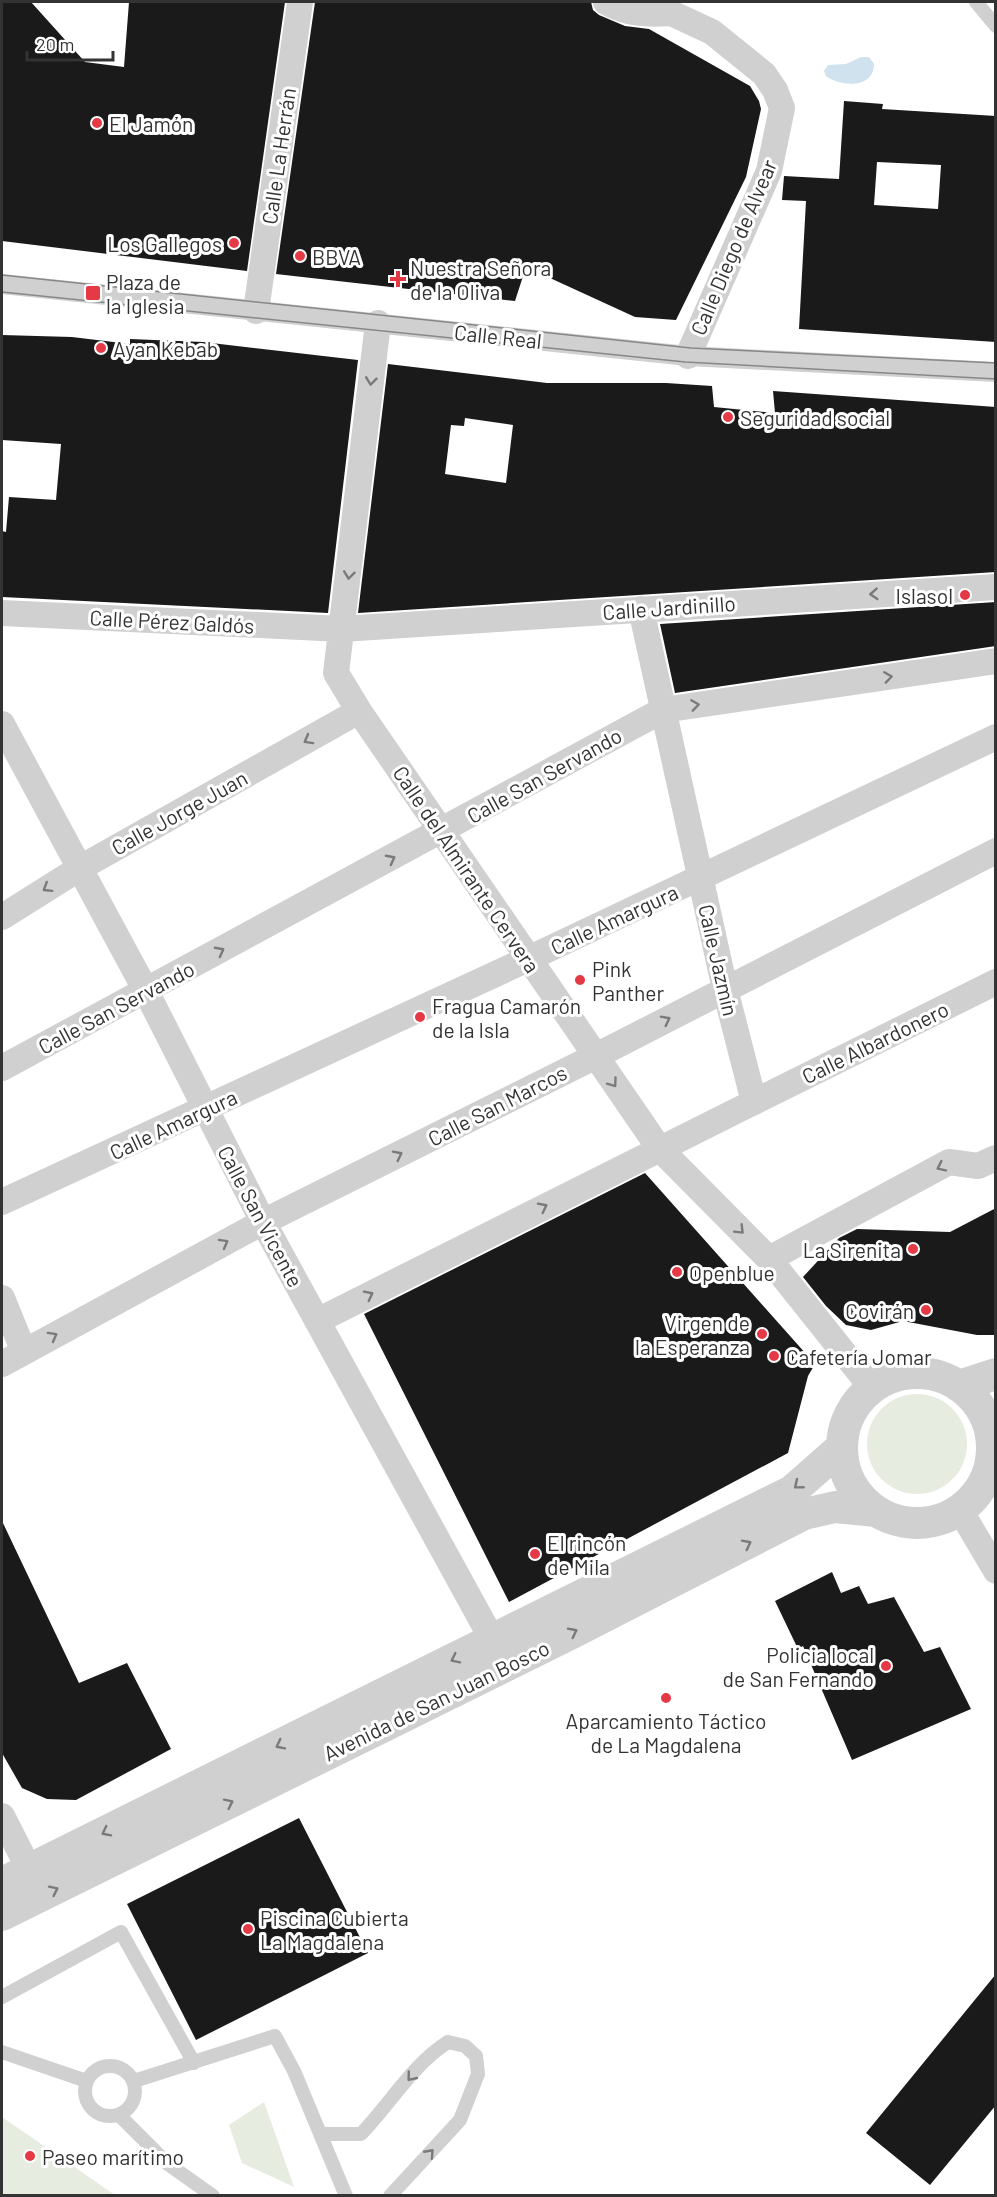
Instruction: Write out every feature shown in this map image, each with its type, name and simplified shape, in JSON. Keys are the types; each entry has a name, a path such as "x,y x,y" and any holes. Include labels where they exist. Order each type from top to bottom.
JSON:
{"street":[{"name":"Calle La Herrán","path":"256,311 300,2"},
{"path":"606,2 619,9 647,15 674,7"},
{"name":"Calle Diego de Alvear","path":"674,7 712,32 764,74 775,90 782,108 769,171 688,356"},
{"name":"Calle Real","path":"2,284 688,356 996,372"},
{"name":"Calle del Almirante Cervera","path":"378,323 336,673 359,711 594,1057 659,1148 770,1259 872,1388"},
{"name":"Calle Jardinillo","path":"342,629 996,587"},
{"name":"Calle Jazmín","path":"641,609 725,989 754,1102"},
{"name":"Calle Pérez Galdós","path":"2,613 342,629"},
{"name":"Calle San Servando","path":"2,1068 663,710 996,661"},
{"name":"Calle Jorge Juan","path":"2,917 80,868 359,711"},
{"name":"Calle San Vicente","path":"2,724 146,991 417,1518 493,1641"},
{"name":"Calle Amargura","path":"2,1202 528,959 996,736"},
{"name":"Calle San Marcos","path":"2,1364 263,1222 594,1057 996,851"},
{"name":"Calle Albardonero","path":"754,1102 996,982"},
{"path":"317,1321 754,1102"},
{"path":"770,1259 948,1162 978,1166 996,1158"},
{"path":"2,1298 24,1352"},
{"path":"915,1373 938,1376 959,1386 975,1400 994,1437 992,1460 986,1479 975,1497 960,1510 940,1520 918,1523 896,1521 876,1511 857,1493 846,1472 842,1447 846,1424 856,1404 872,1388 893,1377 915,1373"},
{"path":"959,1386 996,1374"},
{"name":"Avenida de San Juan Bosco","path":"2,1883 792,1491 842,1447"},
{"name":"Avenida de San Juan Bosco","path":"2,1915 572,1633 804,1514 835,1507 876,1511"},
{"path":"960,1510 996,1571"},
{"path":"2,1816 29,1869"}],"lane":[{"path":"976,2 996,26"},
{"path":"2,1997 121,1932 194,2063"},
{"path":"134,2081 275,2036 294,2071 346,2196"},
{"path":"320,2134 361,2134 383,2112 430,2053 448,2042 465,2046 476,2056 478,2074 460,2120 390,2196"},
{"path":"2,2052 87,2081"},
{"path":"115,2066 129,2074 134,2081 136,2089 132,2105 118,2115 102,2115 89,2105 86,2097 87,2081 99,2069 115,2066"},
{"path":"118,2115 168,2164 213,2196"}],"shaded area":[{"path":"917,1394 945,1402 959,1416 967,1444 959,1472 945,1486 917,1494 889,1486 875,1472 867,1444 875,1416 889,1402"},
{"path":"264,2102 294,2187 242,2163 229,2125"},
{"name":"Paseo marítimo","path":"2,2117 115,2195 2,2195"}],"water":[{"path":"861,57 869,57 874,64 873,72 863,82 848,84 826,76 824,71 828,65 846,64"}],"building":[{"path":"2,2 31,2 85,62 124,67 129,2 285,2 247,271 2,241"},
{"path":"315,2 591,2 593,10 599,15 625,26 649,29 750,86 761,109 746,177 676,320 635,317 526,267 515,301 276,274"},
{"path":"844,101 883,104 882,109 996,116 996,342 799,329 806,201 782,200 784,176 839,179","holes":["877,162 941,165 938,209 874,205"]},
{"path":"2,335 72,337 130,344 130,339 203,342 358,360 328,613 2,597 2,531 6,532 9,497 56,500 61,444 2,440"},
{"path":"388,364 547,383 666,383 712,386 714,407 775,413 773,391 996,407 996,572 358,613","holes":["465,418 513,425 506,483 445,474 451,425 464,426"]},
{"path":"996,602 996,646 675,693 660,624"},
{"path":"645,1173 815,1364 808,1376 788,1453 509,1602 364,1314"},
{"path":"996,1208 996,1335 977,1335 903,1321 871,1330 846,1325 826,1306 803,1277 839,1238 857,1229 950,1232"},
{"path":"2,1521 79,1683 127,1663 171,1749 76,1800 47,1799 22,1788 2,1753"},
{"name":"Policia local de San Fernando","path":"832,1572 841,1593 859,1586 868,1604 894,1597 924,1652 940,1647 971,1709 852,1760 803,1646 798,1649 775,1601"},
{"name":"Piscina Cubierta La Magdalena","path":"299,1818 368,1953 196,2040 127,1904"},
{"path":"996,1974 996,2105 930,2185 866,2133"}],"tram line":[{"path":"2,275 691,348 996,363"},
{"path":"2,292 685,362 996,379"}],"place":[{"name":"El Jamón","path":"97,123"},
{"name":"Los Gallegos","path":"234,243"},
{"name":"BBVA","path":"300,256"},
{"name":"Nuestra Señora de la Oliva","path":"398,279"},
{"name":"Plaza de la Iglesia","path":"93,293"},
{"name":"Ayan Kebab","path":"101,348"},
{"name":"Seguridad social","path":"728,417"},
{"name":"Islasol","path":"965,595"},
{"name":"Pink Panther","path":"580,980"},
{"name":"Fragua Camarón de la Isla","path":"420,1017"},
{"name":"La Sirenita","path":"913,1249"},
{"name":"Openblue","path":"677,1272"},
{"name":"Covirán","path":"926,1310"},
{"name":"Virgen de la Esperanza","path":"762,1334"},
{"name":"Cafetería Jomar","path":"774,1356"},
{"name":"El rincón de Mila","path":"535,1554"},
{"name":"Policia local de San Fernando","path":"886,1666"},
{"name":"Aparcamiento Táctico de La Magdalena","path":"666,1698"},
{"name":"Piscina Cubierta La Magdalena","path":"248,1929"},
{"name":"Paseo marítimo","path":"30,2156"}]}
